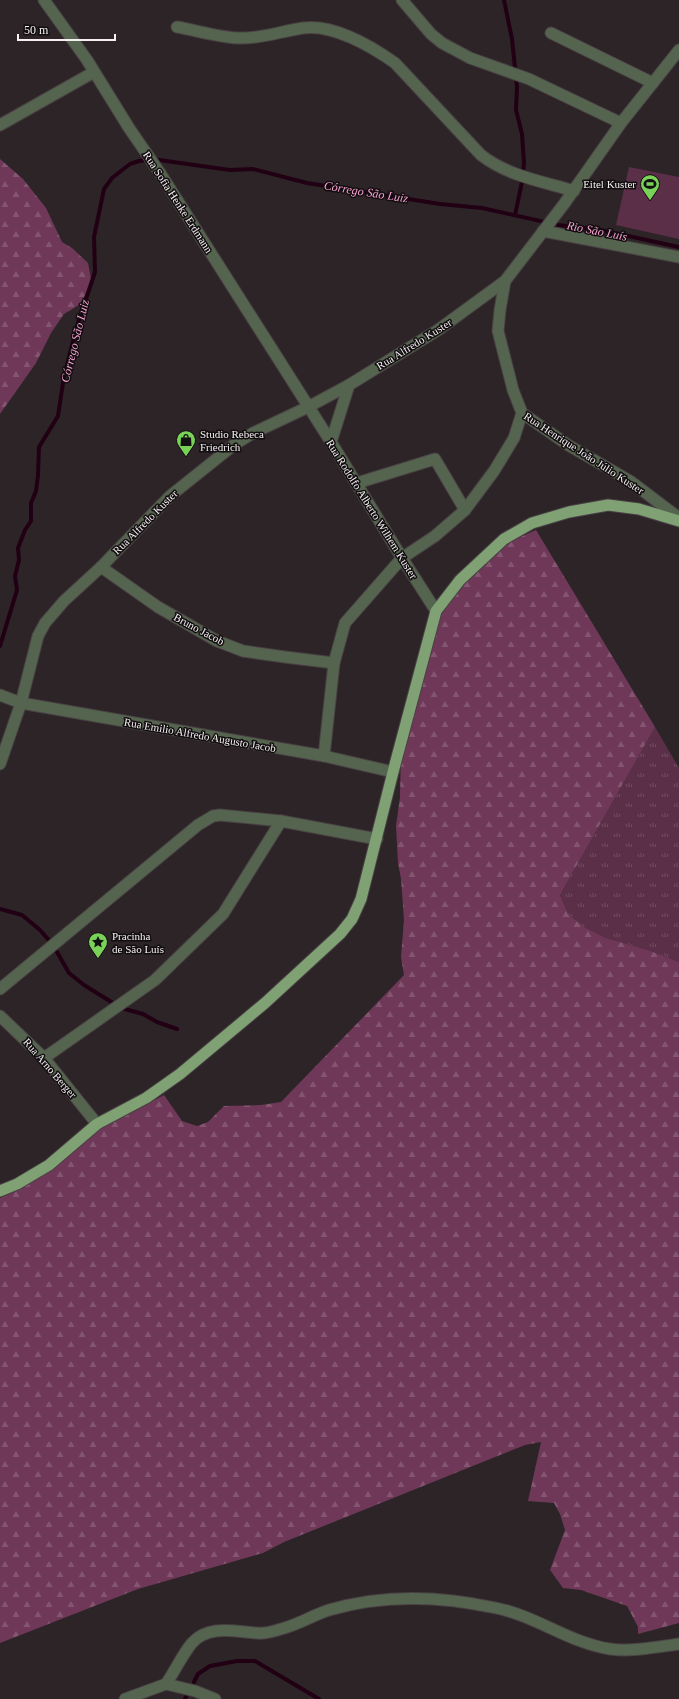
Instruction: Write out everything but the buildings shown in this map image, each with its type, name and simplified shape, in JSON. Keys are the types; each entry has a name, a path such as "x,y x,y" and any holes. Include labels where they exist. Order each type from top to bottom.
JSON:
{"main road":[{"path":"0,1191 17,1184 49,1165 97,1124 146,1098 180,1074 265,1003 340,934 352,919 361,899 436,611 460,580 473,567 504,539 532,523 569,512 608,505 639,510 679,520"}],"street":[{"name":"Rua Sofia Henke Erdmann","path":"44,0 68,32 129,128 160,173 308,407"},
{"path":"402,0 431,34 442,43 470,58 529,79 621,123"},
{"path":"177,27 241,39 262,37 302,28 317,27 344,35 381,53 394,63 481,155 494,166 515,175 539,180 574,191"},
{"path":"551,33 653,83"},
{"name":"Rua Henrique João Júlio Kuster","path":"679,50 621,123 574,191 505,281 499,315 498,331 513,390 522,413 568,445 630,481 679,520"},
{"path":"0,125 94,72"},
{"path":"544,230 679,257"},
{"name":"Rua Alfredo Kuster","path":"0,764 20,703 38,636 45,623 64,601 101,567 170,496 235,444 253,433 308,407 349,385 438,330 505,281"},
{"path":"331,442 349,385"},
{"name":"Rua Rodolfo Alberto Wilhem Kuster","path":"308,407 436,611"},
{"path":"324,756 334,663 345,623 402,558 435,536 465,510 494,471 514,438 522,413"},
{"path":"357,483 435,459 465,510"},
{"name":"Bruno Jacob","path":"101,567 158,607 217,641 243,651 334,663"},
{"name":"Rua Emilio Alfredo Augusto Jacob","path":"4,696 20,703 324,756 393,772"},
{"path":"0,988 207,819 213,816 220,815 281,821 377,839"},
{"path":"44,1058 155,980 224,914 281,821"},
{"name":"Rua Arno Berger","path":"0,1016 44,1058 97,1124"},
{"path":"166,1684 192,1643 211,1631 237,1631 259,1634 283,1629 328,1610 361,1602 385,1599 417,1598 465,1602 498,1608 529,1618 593,1645 610,1649 637,1649 679,1644"},
{"path":"125,1699 166,1684 195,1691 215,1699"}],"green space":[{"path":"0,159 23,179 46,208 62,242 72,248 88,263 92,284 79,305 64,314 51,333 36,363 0,414"},
{"name":"Eitel Kuster","path":"629,167 679,177 679,239 616,225"},
{"path":"536,530 655,727 560,895 568,914 586,928 606,938 648,950 679,962 679,1623 638,1634 638,1627 627,1606 581,1590 563,1588 550,1570 565,1530 560,1514 554,1503 528,1501 541,1442 525,1445 284,1542 263,1553 138,1589 0,1643 0,1198 15,1191 31,1180 72,1143 164,1095 182,1121 197,1126 208,1122 224,1106 261,1105 281,1102 404,975 401,957 404,920 396,826 400,797 401,747 433,624 456,587 507,543"},
{"path":"655,727 679,768 679,962 648,950 606,938 586,928 568,914 560,895"}],"waterway":[{"path":"504,0 512,39 517,87 516,110 522,134 524,163 522,182 515,215"},
{"name":"Córrego São Luiz","path":"0,646 17,590 15,576 19,560 18,548 25,530 31,521 31,503 36,491 38,475 39,447 58,416 64,376 77,326 95,272 94,237 104,189 112,178 130,164 152,159 230,170 253,169 307,183 440,204 482,208 558,225 596,229 679,247"},
{"path":"0,909 22,915 40,930 53,945 69,973 84,985 121,1008 143,1014 157,1022 177,1029"},
{"name":"Córrego São Luiz","path":"194,1682 198,1674 210,1666 237,1661 255,1661 319,1699"}],"place":[{"name":"Eitel Kuster","path":"650,201"},
{"name":"Studio Rebeca Friedrich","path":"186,457"},
{"name":"Pracinha de São Luís","path":"98,959"}],"water label":[{"name":"Rio São Luís","path":"597,231"}]}
